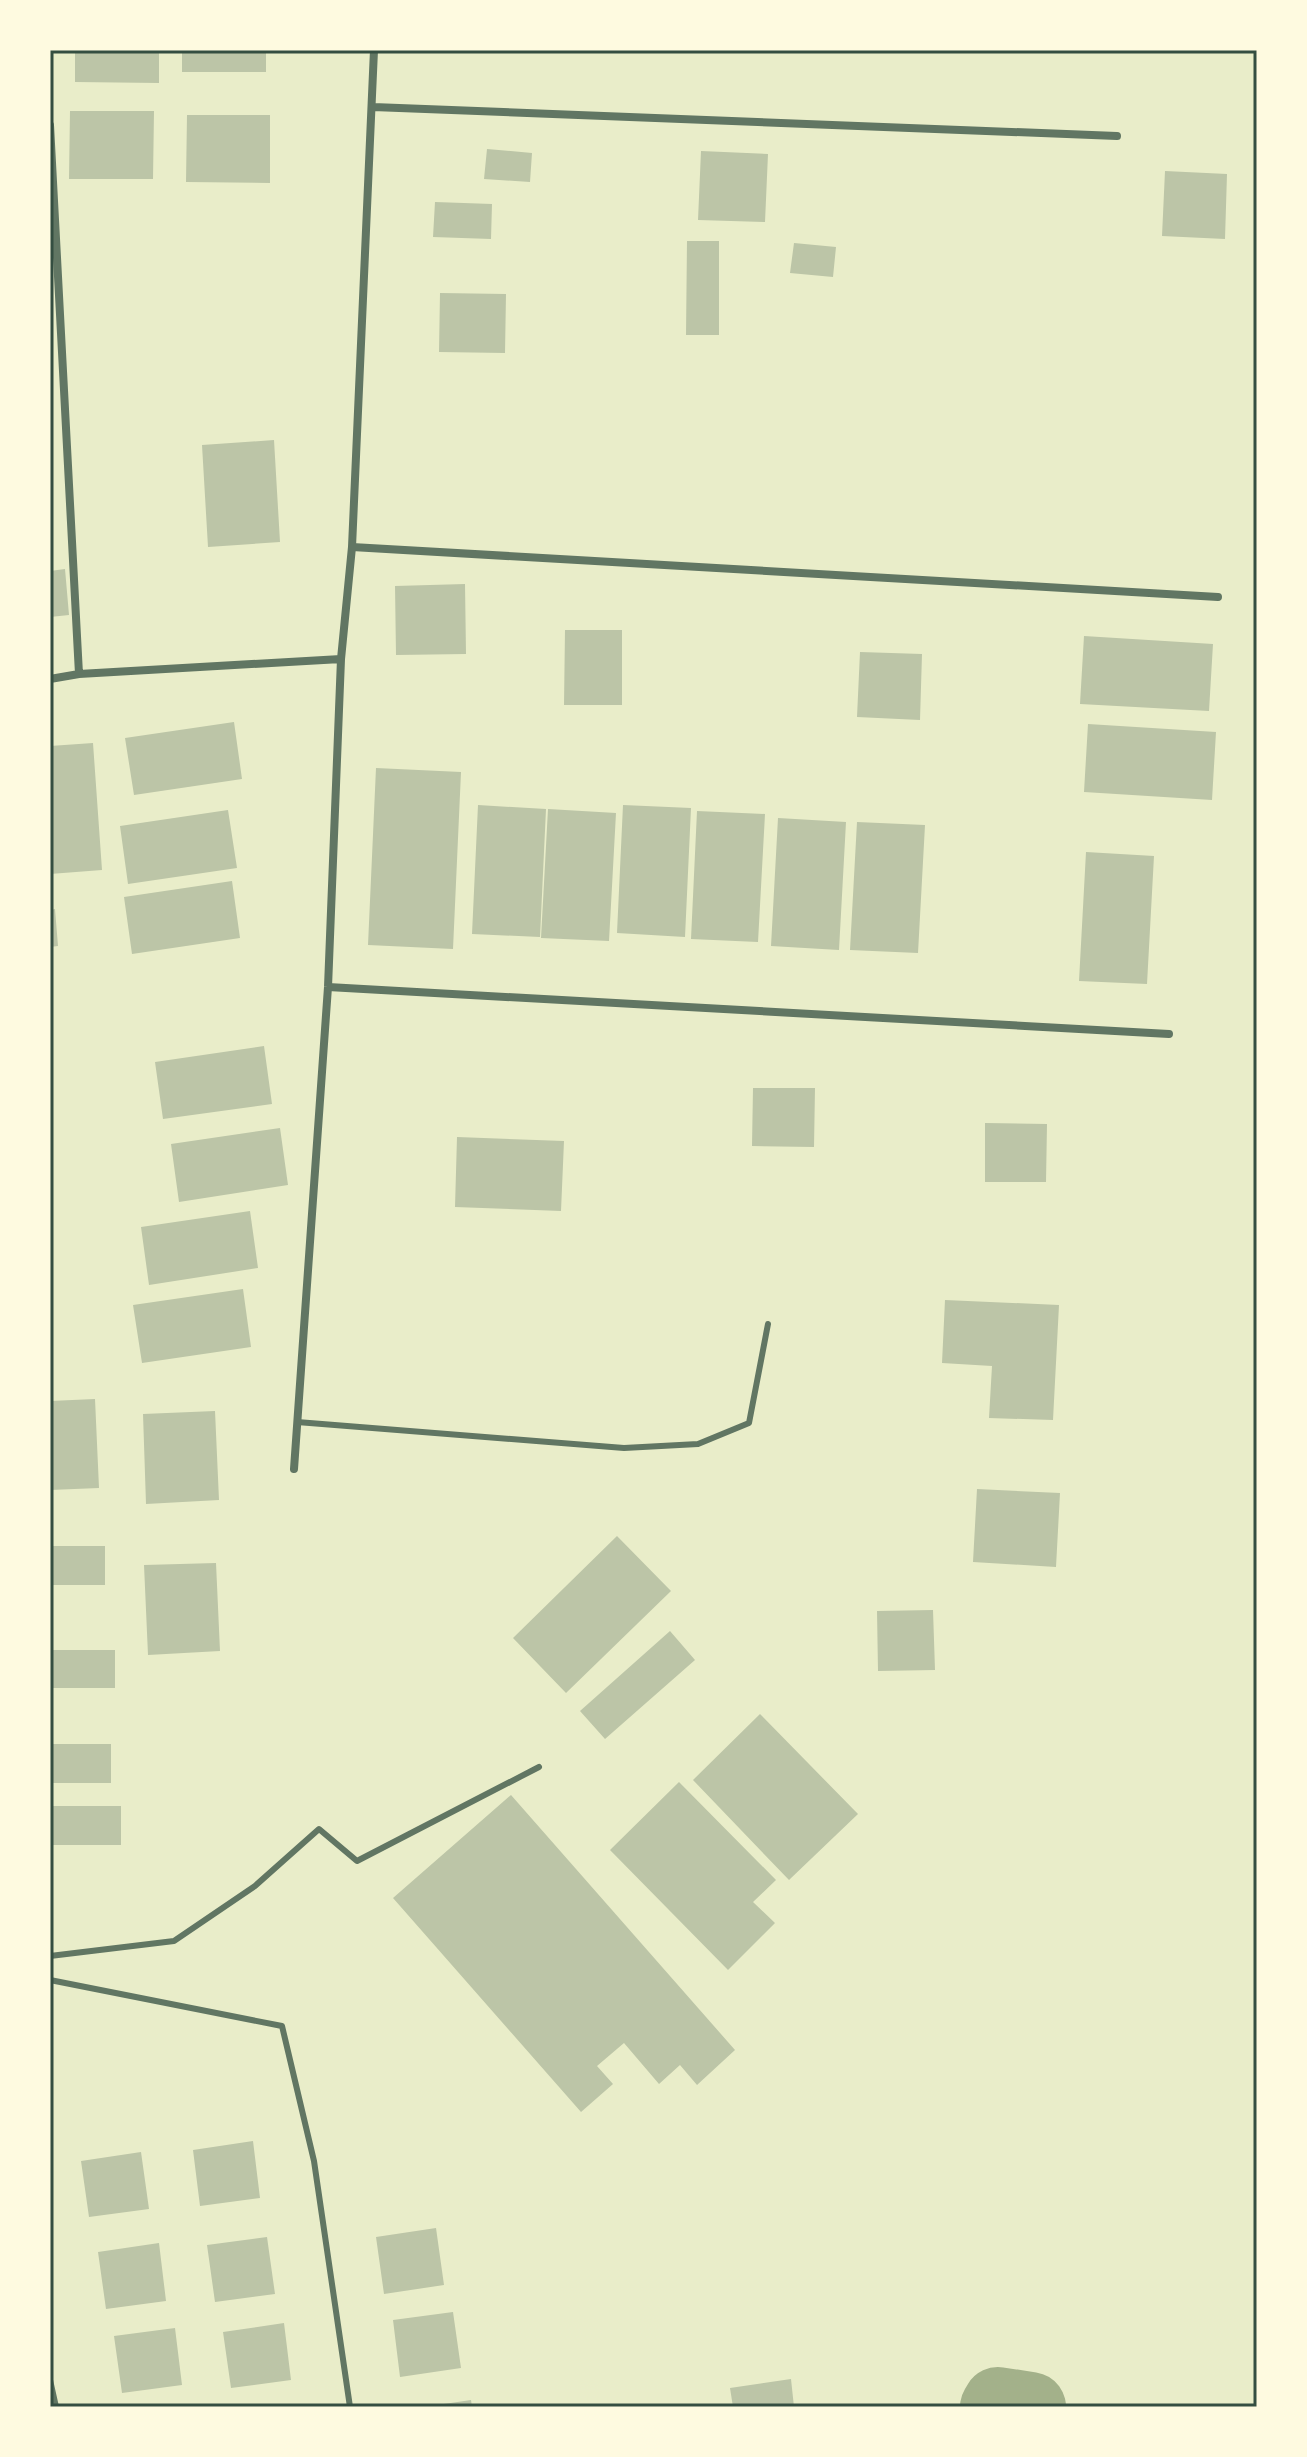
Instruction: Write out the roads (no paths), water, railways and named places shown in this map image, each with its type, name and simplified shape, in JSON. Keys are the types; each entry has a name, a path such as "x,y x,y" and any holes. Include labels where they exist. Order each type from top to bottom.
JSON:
{"street":[{"path":"294,1469 328,987 341,659 352,547 374,50"},
{"path":"373,107 1117,136"},
{"path":"50,125 79,674"},
{"path":"352,547 1218,597"},
{"path":"50,679 79,674 341,659"},
{"path":"328,987 1169,1034"}],"lane":[{"path":"297,1422 624,1448 698,1444 749,1423 768,1324"},
{"path":"50,1956 174,1941 255,1886 319,1829 357,1861 539,1767"},
{"path":"50,1980 282,2026 314,2161 350,2407"},
{"path":"50,2380 56,2407"}],"waterway":[{"path":"995,2407 998,2402 1031,2407"}]}
